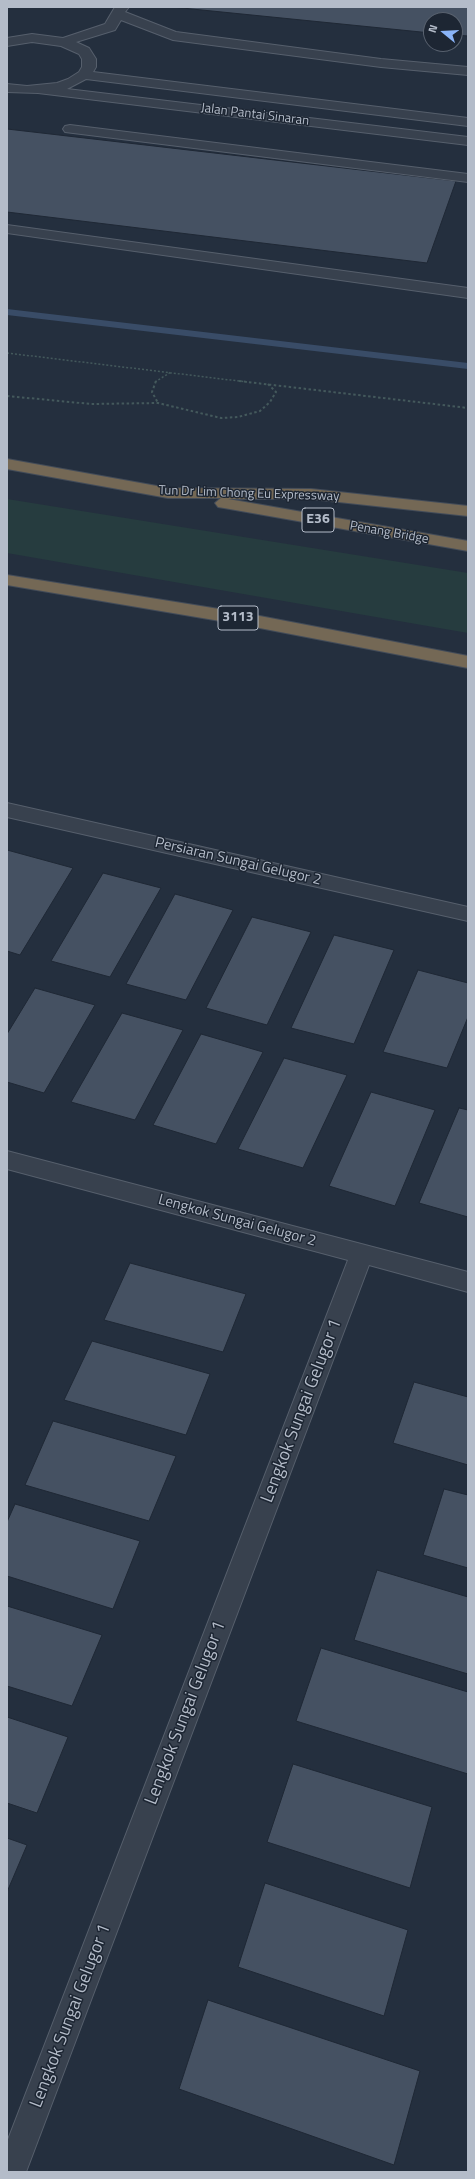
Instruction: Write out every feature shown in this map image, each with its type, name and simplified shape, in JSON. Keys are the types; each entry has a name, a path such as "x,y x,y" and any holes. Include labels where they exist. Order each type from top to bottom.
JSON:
{"highway":[{"name":"Tun Dr Lim Chong Eu Expressway","path":"7,464 168,492 311,494 468,511"},
{"name":"Penang Bridge","path":"168,492 468,546"},
{"name":"3113","path":"7,580 244,619 468,662"}],"street":[{"path":"64,42 110,27 120,10 173,36 381,63 468,72"},
{"path":"7,42 32,38 64,42 84,52 89,59 89,67 84,75 66,84 42,90 7,88"},
{"name":"Jalan Pantai Sinaran","path":"84,75 468,122"},
{"name":"Jalan Pantai Sinaran","path":"42,90 468,141"},
{"path":"70,129 468,178"},
{"path":"7,229 468,293"},
{"name":"Persiaran Sungai Gelugor 2","path":"7,810 468,914"},
{"name":"Lengkok Sungai Gelugor 2","path":"7,1160 468,1282"},
{"name":"Lengkok Sungai Gelugor 1","path":"11,2172 362,1254"}],"path":[{"path":"7,353 468,408"},
{"path":"158,403 152,392 156,380 171,372"},
{"path":"7,396 91,404 158,403 221,418 238,417 260,411 270,402 276,392 268,384"}],"green space":[{"path":"7,499 468,573 468,633 7,553"}],"building":[{"path":"172,7 468,7 468,36 463,36 463,12 423,12 423,32"},
{"path":"7,129 456,181 427,263 7,212"},
{"path":"7,850 73,868 20,955 7,951"},
{"path":"103,873 161,888 110,977 51,961"},
{"path":"175,894 233,910 186,1000 126,984"},
{"path":"252,917 311,932 267,1025 206,1008"},
{"path":"334,935 394,950 354,1044 291,1028"},
{"path":"418,970 468,983 468,1017 447,1068 383,1052"},
{"path":"35,988 95,1005 44,1093 7,1082 7,1034"},
{"path":"122,1013 183,1030 135,1120 71,1102"},
{"path":"201,1034 263,1052 216,1144 153,1125"},
{"path":"284,1058 347,1075 303,1168 238,1149"},
{"path":"371,1092 435,1110 395,1206 329,1186"},
{"path":"459,1108 468,1110 468,1217 419,1203"},
{"path":"130,1263 246,1294 223,1352 104,1320"},
{"path":"92,1341 210,1374 186,1435 64,1400"},
{"path":"414,1382 468,1397 468,1465 393,1443"},
{"path":"53,1421 176,1456 149,1521 25,1485"},
{"path":"444,1489 468,1495 468,1568 423,1555"},
{"path":"15,1504 140,1541 113,1609 7,1576 7,1522"},
{"path":"377,1570 468,1597 468,1674 354,1640"},
{"path":"7,1606 102,1635 72,1706 7,1686"},
{"path":"321,1648 468,1692 468,1774 296,1721"},
{"path":"7,1717 68,1737 37,1813 7,1803"},
{"path":"293,1764 432,1807 410,1888 267,1842"},
{"path":"7,1838 27,1845 7,1892"},
{"path":"265,1883 408,1930 384,2016 238,1967"},
{"path":"208,2000 420,2071 394,2165 179,2089"}],"waterway":[{"path":"7,312 468,366"}]}
